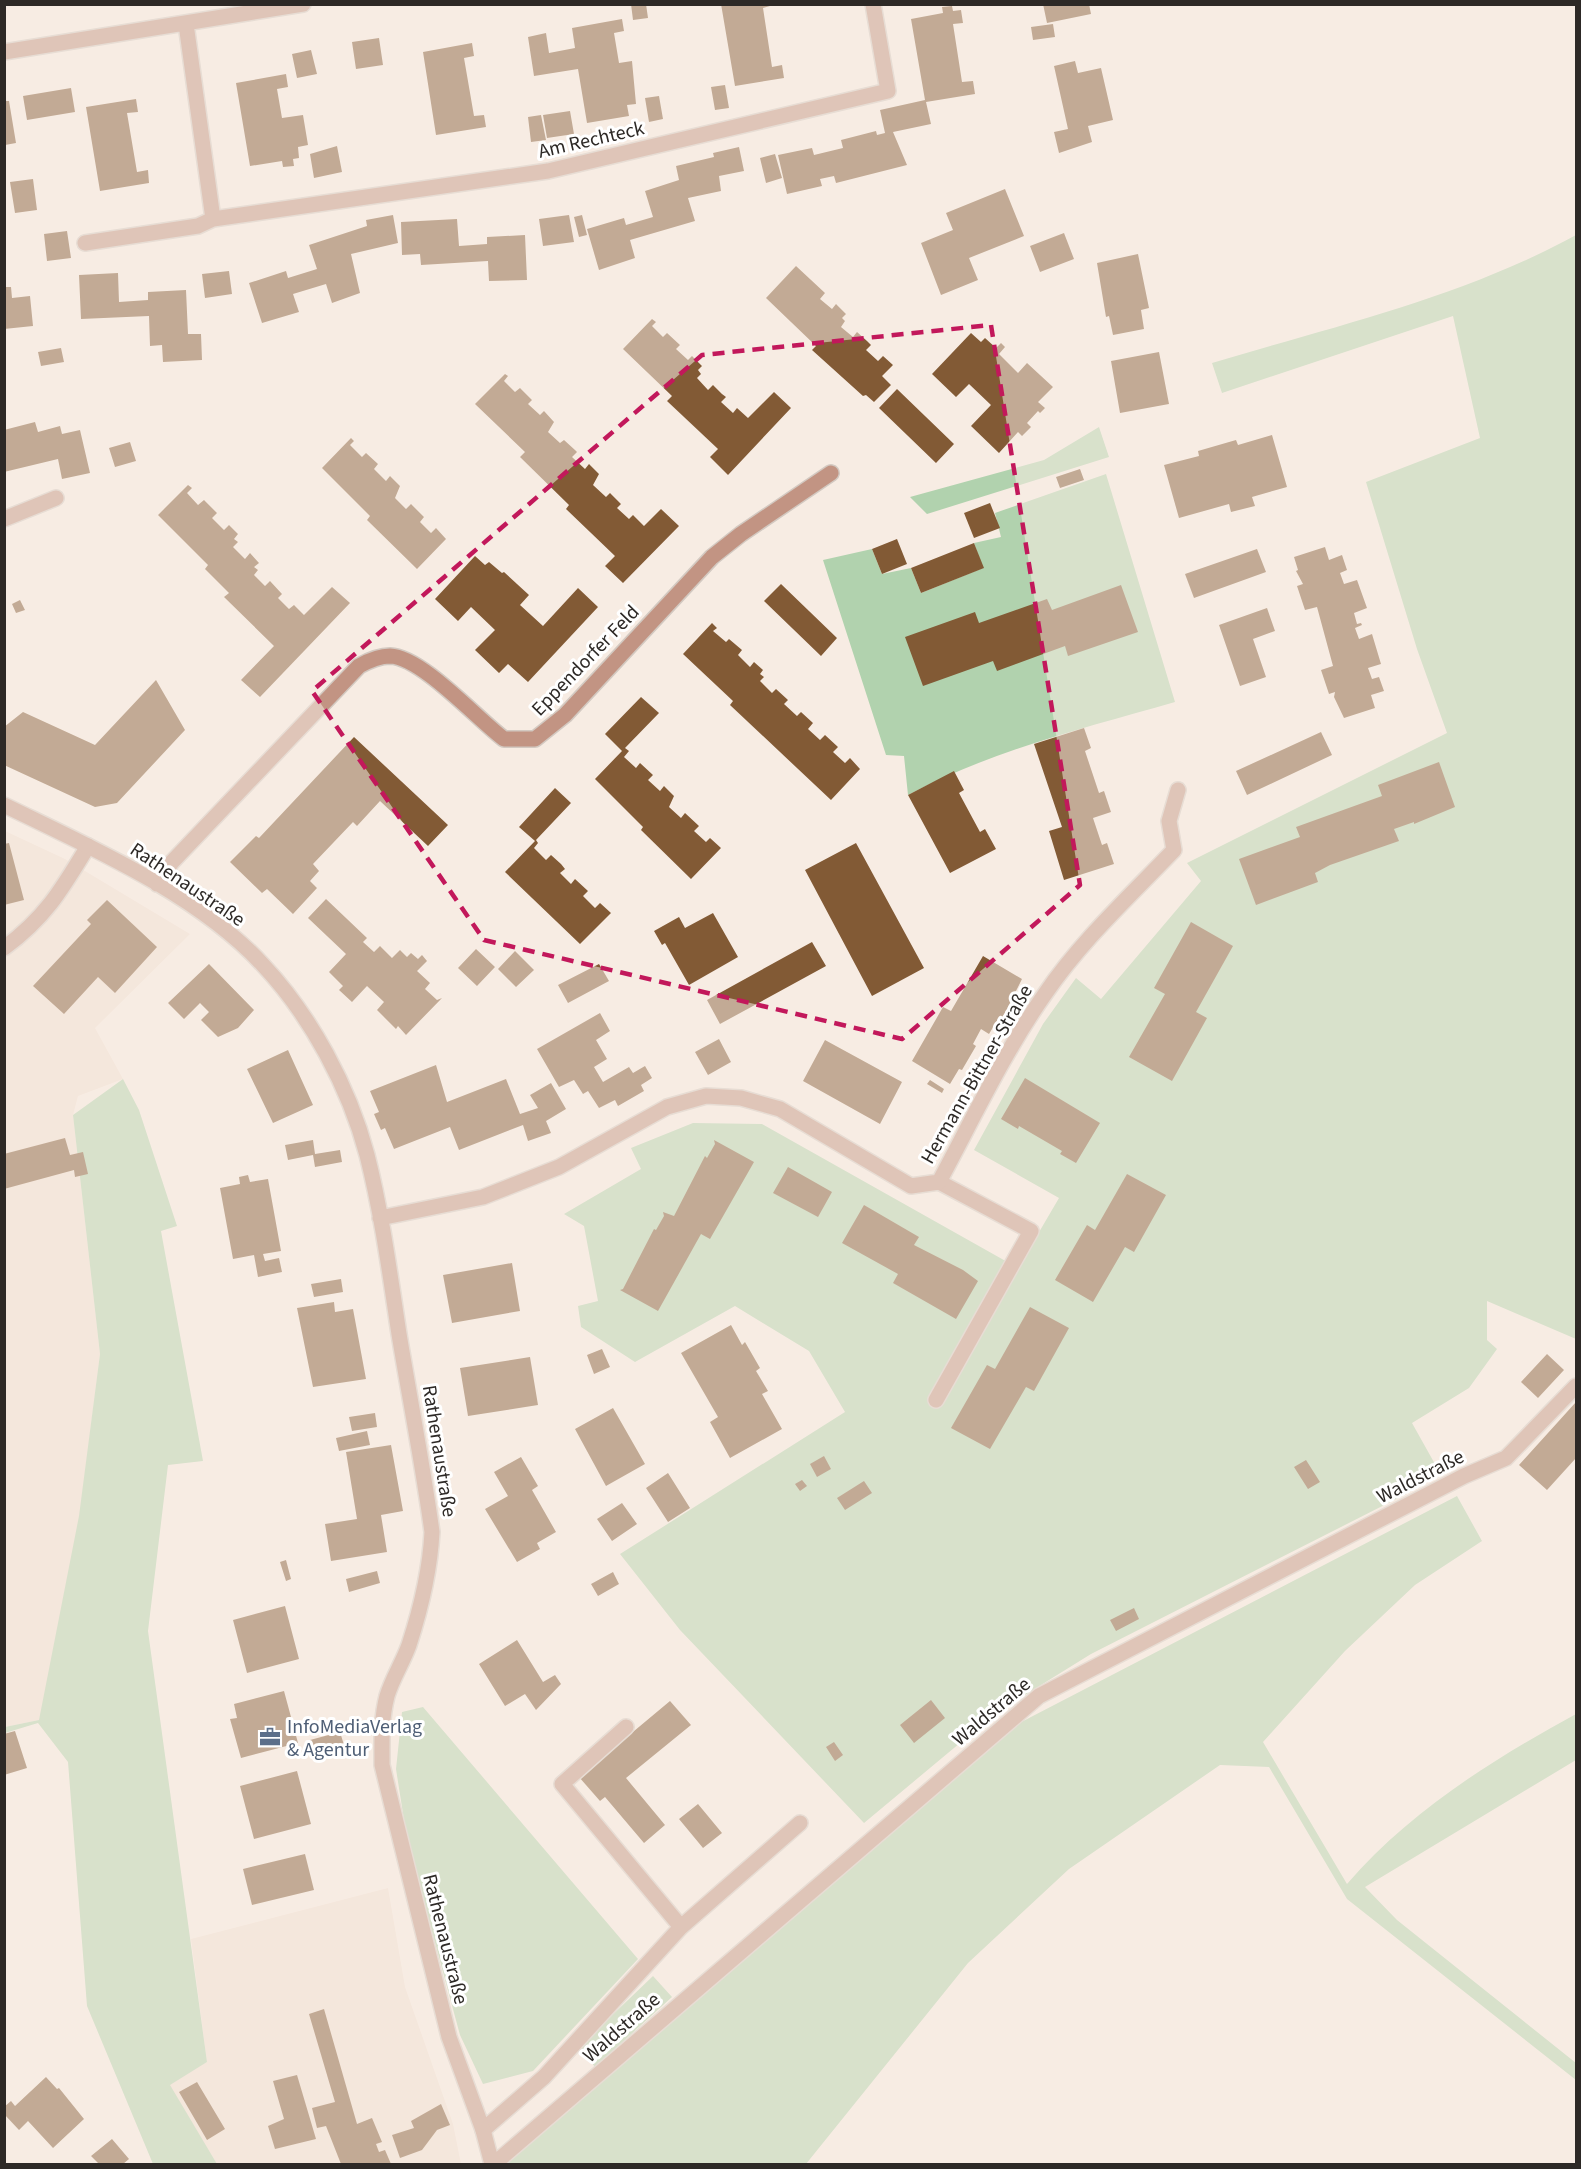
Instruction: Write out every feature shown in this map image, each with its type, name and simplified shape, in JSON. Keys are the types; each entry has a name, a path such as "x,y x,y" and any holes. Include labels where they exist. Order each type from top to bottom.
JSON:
{"street":[{"path":"4,52 303,4"},
{"name":"Am Rechteck","path":"85,243 198,226 213,219 548,171 888,91 873,4"},
{"path":"186,24 213,219"},
{"name":"Eppendorfer Feld","path":"157,884 172,862 359,666 371,660 390,656 415,663 504,740 535,739 565,715 712,556 831,473"},
{"path":"4,519 56,498"},
{"name":"Hermann-Bittner-Straße","path":"380,1218 483,1197 559,1167 667,1107 706,1096 741,1098 780,1109 910,1186 939,1182 1029,1017 1047,991 1104,922 1174,850 1169,821 1179,790"},
{"name":"Rathenaustraße","path":"4,805 88,846 157,884 222,928 262,964 297,1007 341,1084 366,1153 380,1218 432,1532 430,1568 422,1604 388,1696 382,1731 382,1765 449,2037 493,2164"},
{"path":"4,948 26,932 54,902 88,846"},
{"path":"936,1400 1031,1231 939,1182"},
{"name":"Waldstraße","path":"493,2164 1039,1696 1464,1476 1506,1458 1576,1386"},
{"path":"626,1727 562,1784 681,1927"},
{"path":"483,2130 544,2077 681,1927 800,1823"}],"highlighted area":[{"path":"991,325 1080,885 902,1039 484,940 312,691 702,355"}],"shaded area":[{"path":"5,831 65,859 190,934 95,1028 123,1079 78,1096 73,1115 100,1354 65,1632 39,1720 5,1727"},
{"path":"388,1888 405,1987 453,2124 461,2164 217,2164 169,2085 207,2062 191,1939"}],"green space":[{"path":"1576,235 1576,1339 1487,1301 1487,1340 1497,1349 1469,1388 1412,1423 1440,1473 1404,1495 1091,1654 996,1713 864,1823 680,1630 620,1554 845,1412 809,1351 735,1306 635,1362 581,1327 578,1306 598,1301 584,1226 564,1214 641,1169 631,1148 693,1123 762,1124 1018,1268 1059,1198 974,1150 1043,1024 1076,978 1101,999 1201,881 1187,863 1447,733 1417,649 1366,482 1480,438 1453,316 1222,393 1212,363 1351,323 1444,293 1533,257"},
{"path":"1099,427 1109,457 927,514 910,497 1044,460"},
{"path":"1106,474 1175,702 1072,731 1005,753 940,779 908,795 904,756 886,755 823,560 872,549 882,574 911,568 921,593 983,568 974,543 1001,537 995,513"},
{"path":"123,1079 139,1110 177,1226 161,1231 203,1461 168,1465 148,1631 207,2062 170,2085 217,2164 153,2164 87,2006 68,1762 38,1723 5,1733 5,1727 39,1720 79,1516 100,1354 73,1115"},
{"path":"1457,1496 1482,1541 1415,1585 1345,1651 1263,1742 1347,1884 1397,1833 1425,1810 1514,1749 1576,1714 1576,1760 1365,1887 1397,1920 1576,2063 1576,2080 1347,1899 1269,1767 1220,1765 1069,1869 968,1963 806,2164 509,2164 509,2161 701,1997 1000,1733"},
{"path":"423,1707 638,1959 533,2071 483,2084 460,2035 407,1839 396,1769 402,1712"},
{"path":"653,1976 672,1997 595,2067 579,2047"}],"building":[{"path":"631,4 646,4 648,18 633,20"},
{"path":"721,4 777,4 763,8 772,67 782,65 784,78 735,86"},
{"path":"1043,4 1089,4 1091,14 1047,23"},
{"path":"952,6 953,11 961,10 963,23 953,24 962,82 973,81 975,94 926,102 931,124 893,132 907,165 836,183 834,176 820,179 822,186 787,194 778,155 812,148 814,155 843,148 841,140 876,131 877,135 885,133 880,110 925,100 911,19 943,13 942,7"},
{"path":"622,19 624,31 614,33 619,63 632,61 636,104 627,105 629,116 587,123 578,69 534,76 528,37 546,33 549,53 575,48 572,28"},
{"path":"1053,24 1055,37 1033,40 1031,27"},
{"path":"379,38 383,65 356,69 352,42"},
{"path":"472,43 474,56 464,58 474,116 484,115 486,127 436,135 423,52"},
{"path":"311,50 317,74 297,78 292,54"},
{"path":"1075,61 1078,73 1101,68 1113,120 1088,126 1092,142 1059,153 1054,132 1068,129 1054,66"},
{"path":"286,74 288,87 277,89 282,118 303,115 308,145 298,147 299,158 293,159 294,166 283,167 282,161 250,166 236,83"},
{"path":"725,85 729,108 715,110 711,87"},
{"path":"71,88 75,112 27,120 23,96"},
{"path":"659,96 663,119 649,122 645,98"},
{"path":"136,99 138,112 127,113 137,172 148,170 149,183 100,191 86,107"},
{"path":"5,101 9,101 16,143 5,145"},
{"path":"570,111 574,134 547,138 543,115"},
{"path":"541,115 546,140 531,142 528,117"},
{"path":"337,146 342,172 314,178 310,154"},
{"path":"739,147 744,171 719,176 721,191 688,198 695,221 630,240 635,258 599,270 587,229 624,218 626,225 653,217 645,191 679,180 676,166 714,157 713,153"},
{"path":"775,154 782,178 766,183 760,158"},
{"path":"33,179 37,210 15,213 10,182"},
{"path":"1005,189 1024,236 969,258 978,280 941,295 921,243 953,230 946,213"},
{"path":"393,215 398,243 351,254 360,293 332,303 326,284 293,294 299,312 262,323 249,283 286,271 288,278 317,269 309,245 367,226 366,220"},
{"path":"569,215 574,242 543,246 539,219"},
{"path":"582,215 587,235 579,237 574,217"},
{"path":"457,219 459,246 487,244 487,237 525,235 527,280 489,281 488,261 421,265 420,254 402,255 401,222"},
{"path":"67,231 71,258 47,261 44,234"},
{"path":"1064,233 1074,259 1040,272 1030,246"},
{"path":"1138,254 1149,308 1141,310 1144,329 1113,335 1109,316 1106,317 1097,263"},
{"path":"796,266 825,293 820,299 832,309 836,304 846,314 842,318 845,321 841,327 853,337 857,332 867,341 871,345 866,350 878,361 883,356 893,365 882,376 891,385 874,402 866,395 863,396 812,350 816,346 766,298"},
{"path":"229,271 232,294 205,298 202,274"},
{"path":"118,273 119,302 148,300 148,292 186,290 188,334 201,334 202,360 163,362 162,345 150,346 149,316 81,319 79,275"},
{"path":"4,287 11,287 12,298 30,296 33,326 4,329"},
{"path":"652,319 656,322 652,326 663,337 667,333 680,345 676,349 688,360 692,356 702,366 698,370 701,374 697,378 708,390 713,385 726,397 721,402 733,413 737,408 748,418 774,392 791,408 728,475 710,457 718,449 667,401 672,396 623,349"},
{"path":"971,333 981,342 985,338 996,348 1001,343 1005,347 999,354 1018,373 1027,363 1053,387 1038,402 1045,408 1040,413 1038,411 1027,423 1031,427 1022,436 1018,432 999,453 971,426 991,405 969,384 956,397 932,374"},
{"path":"61,348 64,362 41,366 38,352"},
{"path":"1159,352 1169,404 1120,413 1111,361"},
{"path":"505,374 508,376 504,381 515,392 520,388 532,400 528,404 540,415 544,411 554,422 548,432 560,443 564,440 577,452 572,457 585,469 589,464 599,474 593,485 606,497 610,493 621,504 617,508 629,519 633,515 644,526 661,509 679,526 623,583 605,566 615,556 566,509 569,505 520,457 525,452 475,404"},
{"path":"897,389 954,444 936,463 879,408"},
{"path":"35,422 38,432 60,426 62,434 80,430 90,473 62,479 58,459 4,472 4,430"},
{"path":"1272,435 1287,487 1252,497 1255,506 1231,512 1229,504 1179,518 1164,465 1199,456 1198,451 1236,440 1238,445"},
{"path":"351,438 354,441 350,445 362,457 366,453 378,464 374,469 386,481 390,476 400,486 395,498 406,509 411,504 424,517 420,522 431,533 436,528 446,539 417,569 367,520 370,516 322,468"},
{"path":"130,442 136,461 115,467 109,448"},
{"path":"1080,469 1084,480 1060,488 1056,477"},
{"path":"188,485 192,488 187,493 198,505 204,500 217,513 212,518 224,530 229,525 238,534 234,539 238,542 233,547 245,559 250,553 259,563 254,567 258,570 254,575 265,586 270,581 282,594 278,598 289,609 294,605 304,615 332,587 350,603 260,697 241,680 274,646 224,597 229,593 205,569 208,565 158,515"},
{"path":"990,503 1000,528 974,538 964,513"},
{"path":"897,539 907,564 882,574 872,549"},
{"path":"974,543 984,568 921,593 911,568"},
{"path":"1325,547 1329,560 1342,555 1347,570 1340,573 1344,584 1357,580 1367,608 1354,613 1357,624 1362,625 1355,628 1359,639 1372,634 1381,664 1368,668 1372,679 1379,677 1384,691 1371,695 1375,708 1344,718 1334,697 1335,692 1329,694 1321,670 1333,666 1317,607 1305,610 1297,586 1303,584 1296,571 1298,570 1294,557"},
{"path":"1257,549 1266,572 1194,598 1185,574"},
{"path":"475,556 485,565 489,562 502,573 504,572 529,595 520,605 543,626 578,588 598,607 528,682 508,664 499,673 475,650 495,630 471,607 458,621 435,599"},
{"path":"781,584 837,638 821,656 764,601"},
{"path":"1121,585 1138,632 1068,656 1065,646 997,671 993,661 923,686 905,637 975,612 979,623 1047,599 1052,610"},
{"path":"20,600 25,610 16,613 12,604"},
{"path":"1267,608 1275,631 1253,639 1266,677 1240,686 1219,625"},
{"path":"712,623 717,628 713,631 726,642 729,639 742,650 738,655 750,667 754,662 763,670 760,674 764,677 760,681 772,693 776,689 788,700 784,704 797,716 801,712 813,723 808,729 820,740 825,735 838,747 833,752 845,763 850,758 860,769 831,800 730,705 733,701 683,654"},
{"path":"156,680 185,730 117,803 95,807 4,765 4,727 23,712 95,745"},
{"path":"641,697 659,713 625,748 629,751 624,757 636,768 640,763 653,775 648,780 660,791 664,786 674,796 669,807 681,818 685,813 699,826 694,831 706,842 710,838 721,848 691,879 641,830 643,827 595,779 622,751 605,734"},
{"path":"1084,728 1091,748 1085,751 1099,793 1104,791 1111,812 1093,818 1102,845 1107,843 1114,864 1064,880 1049,831 1062,827 1034,744"},
{"path":"1321,732 1332,755 1247,795 1236,771"},
{"path":"354,737 448,825 428,846 380,801 357,826 353,822 313,864 319,871 310,881 317,888 293,914 267,889 262,893 230,862 256,836 259,838"},
{"path":"1439,762 1455,807 1414,824 1414,822 1394,829 1399,841 1330,865 1315,873 1318,882 1256,905 1239,859 1300,837 1296,827 1382,796 1378,785"},
{"path":"954,771 964,790 959,793 980,832 985,829 996,849 950,873 908,795"},
{"path":"555,788 571,803 536,840 538,843 534,848 546,860 551,855 561,864 565,869 560,873 571,884 575,879 588,891 583,896 595,908 600,903 611,913 580,944 505,872 535,841 519,827"},
{"path":"9,843 24,900 4,905 4,844"},
{"path":"856,843 924,968 872,996 805,870"},
{"path":"326,899 367,938 363,942 374,952 380,946 392,958 400,950 407,957 411,953 418,959 422,955 427,961 417,971 430,983 425,989 437,1000 442,998 406,1035 398,1026 396,1029 377,1010 384,1002 367,986 352,1002 339,990 343,986 329,972 346,954 308,918"},
{"path":"107,900 157,947 115,993 98,977 64,1014 33,986 91,924 87,920"},
{"path":"713,913 738,957 689,985 665,943 662,945 654,931 679,917 685,928"},
{"path":"1191,922 1233,946 1196,1012 1207,1018 1172,1081 1129,1057 1165,994 1154,988"},
{"path":"812,942 826,966 720,1024 707,1000"},
{"path":"476,949 495,967 477,986 458,968"},
{"path":"515,951 534,970 516,987 498,969"},
{"path":"983,956 1022,979 1001,1021 998,1019 989,1034 981,1029 973,1044 976,1046 962,1070 959,1069 950,1084 912,1061 943,1007 951,1011"},
{"path":"209,964 254,1010 238,1028 218,1037 201,1020 209,1012 200,1003 184,1019 168,1003"},
{"path":"599,964 609,981 568,1003 558,985"},
{"path":"600,1013 610,1031 596,1040 607,1059 594,1067 603,1082 629,1067 633,1073 645,1066 652,1078 641,1085 644,1091 618,1106 615,1100 599,1108 588,1091 583,1094 574,1080 559,1087 537,1049"},
{"path":"719,1039 731,1062 708,1075 695,1052"},
{"path":"825,1040 902,1082 880,1124 803,1081"},
{"path":"288,1050 313,1105 273,1123 247,1069"},
{"path":"436,1065 447,1102 506,1079 520,1114 538,1108 530,1095 551,1083 566,1109 546,1121 551,1133 528,1141 523,1125 459,1150 450,1127 394,1149 385,1128 381,1130 374,1114 379,1112 370,1091"},
{"path":"1025,1078 1100,1123 1076,1163 1060,1154 1062,1151 1019,1126 1018,1129 1001,1119"},
{"path":"930,1080 944,1089 942,1093 927,1084"},
{"path":"65,1138 70,1155 83,1152 88,1174 75,1177 74,1170 4,1189 4,1154"},
{"path":"313,1140 315,1154 340,1150 342,1162 315,1167 313,1155 288,1160 285,1145"},
{"path":"714,1140 754,1162 710,1239 701,1234 658,1311 620,1290 623,1289 654,1229 656,1230 664,1216 663,1212 674,1216 705,1156 707,1158 715,1144"},
{"path":"788,1167 832,1192 818,1217 773,1193"},
{"path":"1127,1174 1166,1195 1134,1252 1125,1247 1093,1302 1055,1280 1087,1225 1095,1230"},
{"path":"248,1175 250,1182 268,1179 281,1251 263,1254 265,1261 279,1258 282,1272 258,1277 254,1255 233,1259 220,1188 240,1184 239,1177"},
{"path":"864,1205 919,1237 914,1245 963,1270 978,1281 956,1319 893,1283 898,1274 842,1243"},
{"path":"512,1263 520,1311 452,1323 443,1275"},
{"path":"341,1279 343,1292 314,1297 311,1284"},
{"path":"334,1302 335,1312 353,1309 366,1379 313,1387 297,1308"},
{"path":"1030,1307 1069,1328 1034,1391 1026,1387 990,1449 951,1428 987,1365 995,1369"},
{"path":"731,1325 742,1345 745,1342 760,1368 756,1371 768,1391 762,1394 782,1429 730,1458 710,1422 718,1417 681,1353"},
{"path":"602,1349 610,1367 594,1374 587,1355"},
{"path":"1547,1354 1564,1370 1538,1398 1521,1382"},
{"path":"530,1357 538,1405 468,1416 460,1368"},
{"path":"1576,1402 1576,1458 1547,1490 1519,1465"},
{"path":"613,1408 645,1464 606,1486 575,1429"},
{"path":"375,1413 377,1427 352,1431 349,1417"},
{"path":"367,1431 370,1445 339,1451 336,1438"},
{"path":"391,1445 403,1511 381,1515 387,1552 331,1561 325,1524 357,1519 346,1452"},
{"path":"824,1456 831,1469 817,1477 810,1464"},
{"path":"521,1457 538,1486 532,1490 556,1532 537,1543 540,1549 517,1562 485,1509 508,1496 494,1472"},
{"path":"1306,1460 1320,1482 1308,1489 1294,1467"},
{"path":"668,1473 690,1508 668,1522 646,1488"},
{"path":"802,1480 807,1486 800,1491 795,1484"},
{"path":"864,1481 872,1493 845,1510 837,1498"},
{"path":"622,1503 637,1524 612,1541 597,1519"},
{"path":"286,1560 291,1579 286,1581 280,1562"},
{"path":"377,1571 380,1583 349,1592 346,1579"},
{"path":"613,1572 619,1584 598,1596 591,1584"},
{"path":"285,1606 299,1659 247,1673 233,1620"},
{"path":"1134,1608 1139,1619 1116,1631 1110,1620"},
{"path":"517,1640 543,1682 555,1675 561,1684 536,1710 525,1694 505,1706 479,1664"},
{"path":"284,1691 298,1743 241,1758 230,1719 237,1718 234,1704"},
{"path":"931,1700 945,1718 914,1743 900,1725"},
{"path":"670,1701 691,1725 626,1778 665,1825 644,1843 605,1797 600,1801 579,1777"},
{"path":"15,1731 27,1768 4,1775 4,1734"},
{"path":"340,1732 344,1745 313,1753 310,1740"},
{"path":"834,1742 843,1755 835,1761 826,1747"},
{"path":"297,1771 311,1824 254,1839 240,1786"},
{"path":"698,1804 722,1833 703,1848 679,1819"},
{"path":"305,1854 314,1890 252,1905 243,1869"},
{"path":"324,2009 357,2124 372,2118 382,2142 376,2144 379,2152 385,2150 391,2164 341,2164 326,2126 317,2128 312,2108 335,2102 309,2014"},
{"path":"297,2075 316,2139 275,2149 268,2126 284,2119 273,2081"},
{"path":"46,2077 57,2089 59,2088 84,2119 53,2148 28,2121 19,2130 4,2114 4,2107 11,2101 15,2106"},
{"path":"197,2082 225,2129 207,2140 179,2092"},
{"path":"441,2104 450,2125 437,2130 422,2150 400,2158 392,2135 414,2128 411,2121"},
{"path":"112,2139 129,2159 123,2164 99,2164 91,2156"}],"place":[{"name":"InfoMediaVerlag & Agentur","path":"270,1737"}]}
